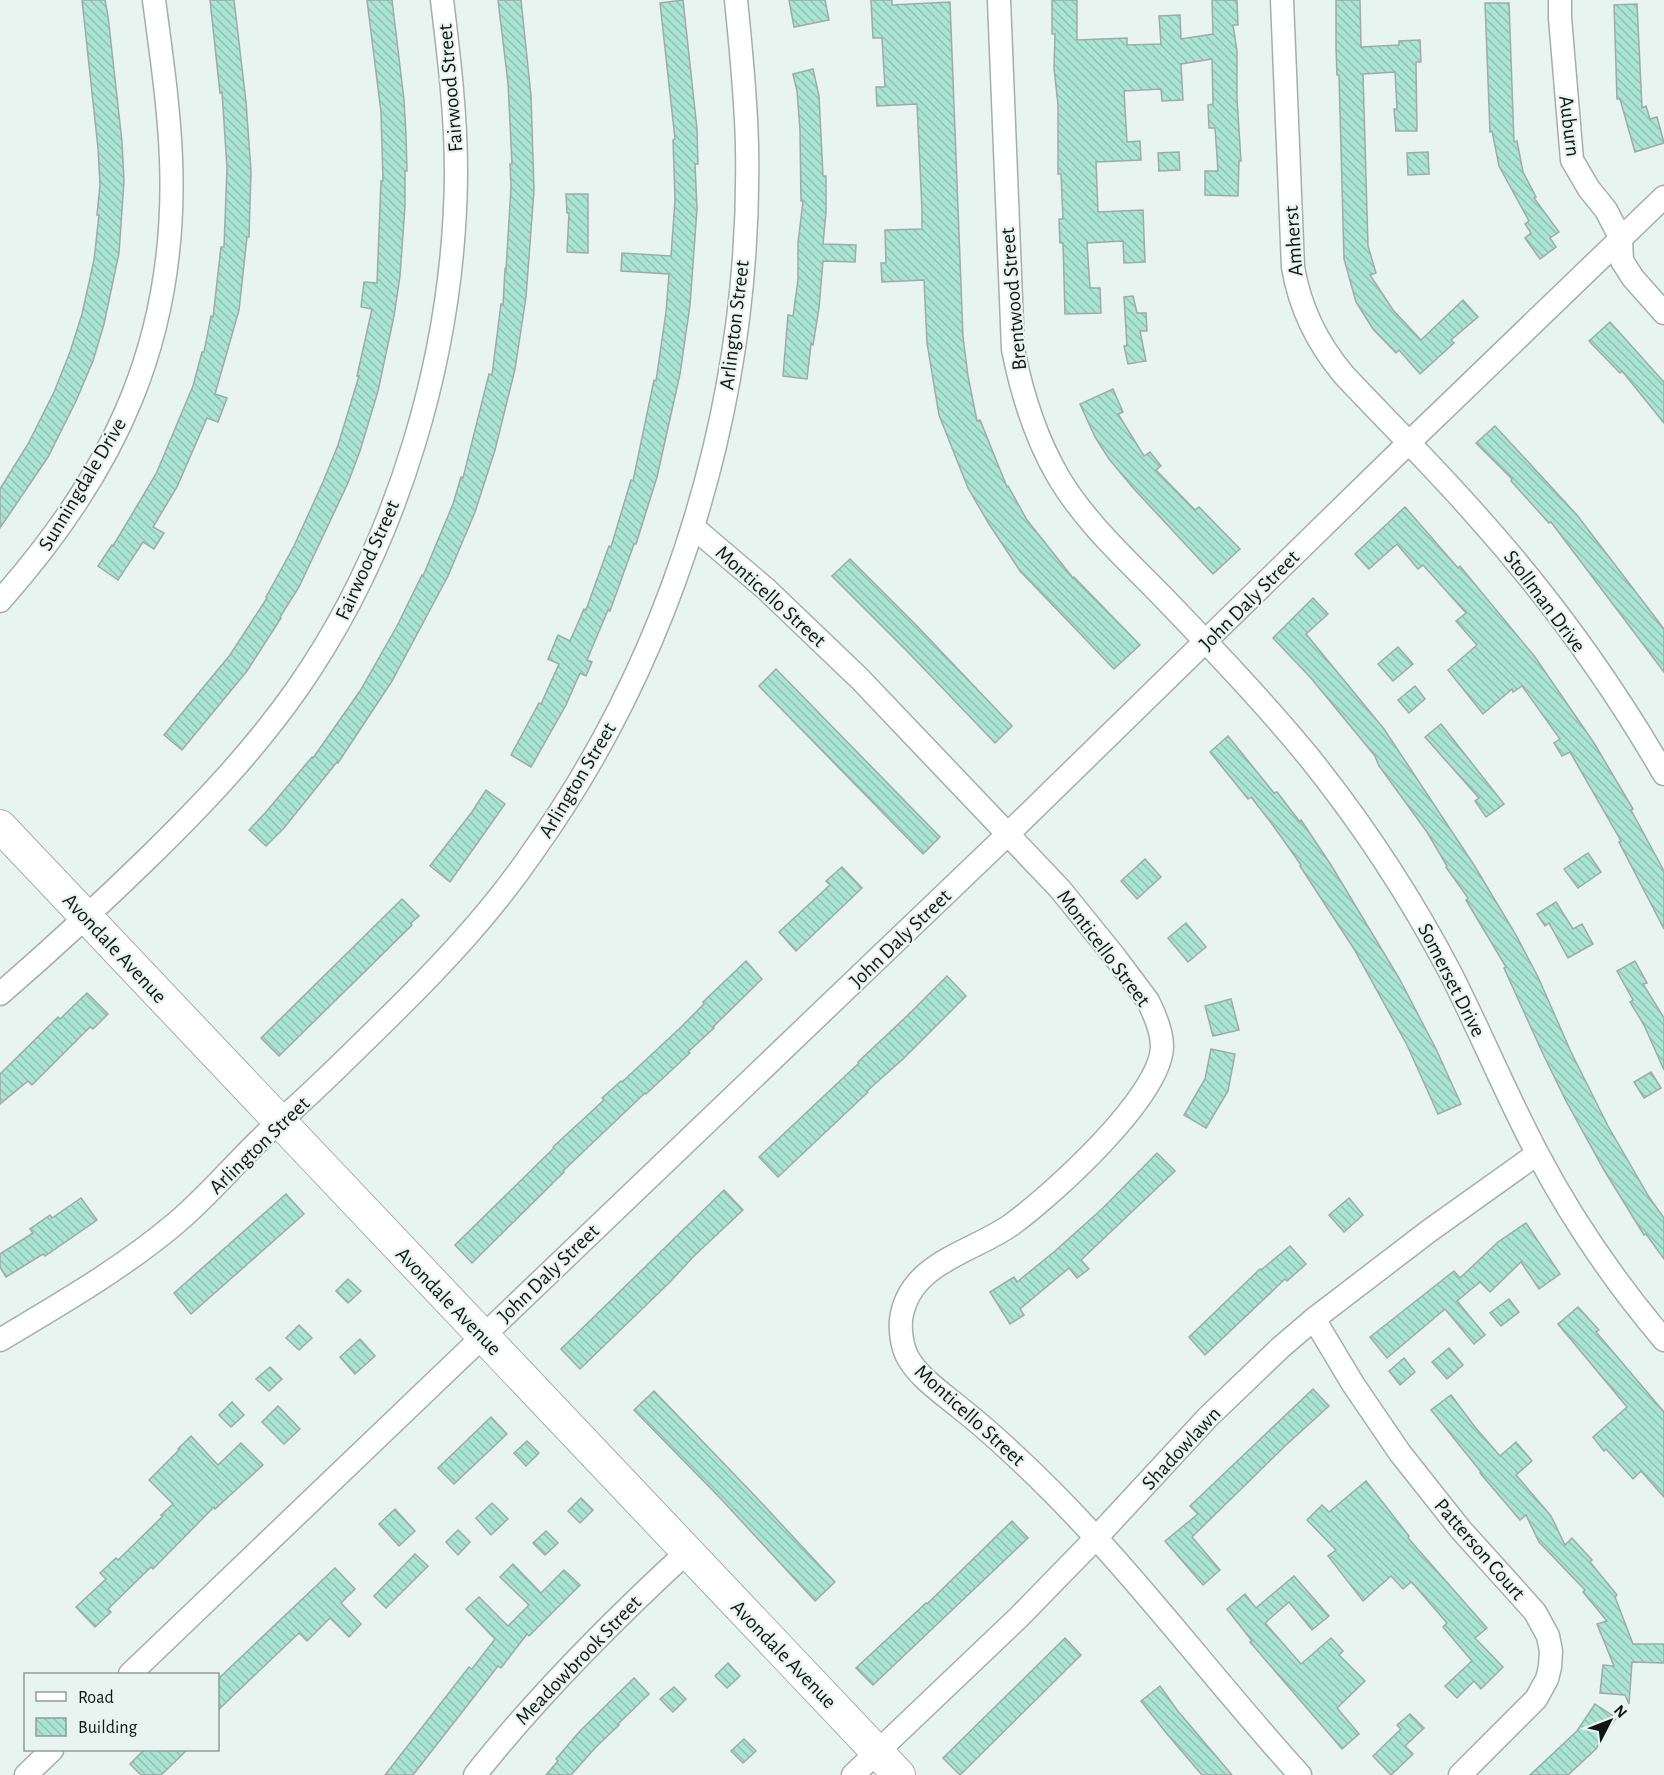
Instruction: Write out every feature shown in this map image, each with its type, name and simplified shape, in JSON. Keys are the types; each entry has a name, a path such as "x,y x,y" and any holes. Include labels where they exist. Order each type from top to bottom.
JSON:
{"street":[{"name":"Sunningdale Drive","path":"0,600 30,567 63,524 104,456 120,427 138,384 156,327 165,287 171,206 171,160 168,113 154,0"},
{"name":"Fairwood Street","path":"0,994 87,916 216,790 253,747 296,690 343,617 398,493 420,425 434,369 447,298 454,232 456,174 451,70 442,0"},
{"name":"Arlington Street","path":"0,1340 137,1253 174,1225 279,1122 306,1100 442,964 489,910 532,854 585,771 624,698 664,608 693,527 713,456 720,421 741,293 746,210 747,147 736,0"},
{"name":"Brentwood Street","path":"999,0 1011,323 1020,383 1030,417 1060,480 1076,503 1104,536 1207,642"},
{"name":"Amherst","path":"1282,0 1293,267 1298,294 1313,331 1331,360 1408,443"},
{"name":"Auburn","path":"1560,0 1562,53 1572,160 1589,189 1606,210 1621,238 1622,261 1633,278 1664,313"},
{"name":"John Daly Street","path":"131,1673 1008,834 1664,196"},
{"name":"Stollman Drive","path":"1408,443 1522,568 1614,694 1664,774"},
{"name":"Monticello Street","path":"693,527 820,639 1008,834 1084,917 1148,1002 1158,1027 1162,1047 1158,1066 1143,1092 1096,1149 1063,1182 1009,1226 932,1268 909,1293 900,1323 908,1357 926,1377 1025,1465 1096,1538"},
{"name":"Somerset Drive","path":"1207,642 1308,756 1350,811 1389,868 1449,971 1537,1154 1591,1243 1664,1340"},
{"name":"Avondale Avenue","path":"0,826 899,1775"},
{"name":"Shadowlawn","path":"853,1775 1019,1617 1208,1417 1281,1348 1314,1319 1429,1230 1537,1154"},
{"name":"Patterson Court","path":"1314,1319 1353,1384 1400,1453 1461,1530 1535,1612 1548,1636 1551,1651 1550,1667 1536,1699 1460,1775"},
{"path":"1096,1538 1299,1775"},
{"name":"Meadowbrook Street","path":"475,1775 513,1727 555,1681 626,1608 687,1552"},
{"path":"26,1775 50,1751"}],"building":[{"path":"82,0 105,0 108,16 124,181 119,253 104,324 93,361 76,401 48,457 0,528 0,489 28,444 54,392 82,314 94,260 100,185"},
{"path":"210,0 234,0 246,102 251,171 249,237 247,237 239,310 215,394 227,398 218,422 207,418 177,487 153,527 164,533 154,549 143,542 118,580 98,566 113,546 156,474 193,386 202,352 204,352 211,316 213,317 221,247 224,247 227,168 222,92 220,93"},
{"path":"367,0 392,0 406,135 407,171 405,171 400,276 378,391 348,483 299,587 247,671 182,750 164,735 230,655 267,598 323,482 338,445 359,376 357,376 372,309 361,307 364,282 377,283 381,181 383,181 381,112"},
{"path":"498,0 521,0 531,96 534,190 526,297 515,369 495,450 475,512 448,576 392,681 338,763 284,828 266,846 249,830 313,758 360,691 423,576 453,504 461,477 463,478 489,374 492,375 501,304 503,305 511,187 510,164 512,164 508,83"},
{"path":"683,0 697,129 698,164 695,164 697,209 690,305 680,374 657,477 636,544 634,544 610,611 608,610 587,660 592,662 586,676 580,673 566,705 531,767 511,755 539,703 541,704 559,664 548,659 558,635 570,641 584,609 586,610 609,546 611,547 631,480 633,481 654,380 656,381 669,274 621,271 622,253 671,256 675,200 673,140 675,139 660,3"},
{"path":"789,0 825,0 829,20 794,27"},
{"path":"871,0 892,0 892,5 950,2 963,337 977,421 980,420 1007,487 1027,520 1073,578 1140,645 1114,669 1020,571 968,488 939,415 927,343 924,280 882,282 881,263 886,263 885,230 922,229 922,210 917,104 877,106 876,87 885,87 882,38 873,38"},
{"path":"1052,0 1077,0 1077,40 1127,38 1127,45 1161,44 1159,16 1180,15 1181,39 1213,34 1212,0 1237,0 1238,25 1233,25 1237,51 1241,161 1239,161 1238,196 1205,195 1205,171 1218,171 1215,128 1209,128 1208,105 1213,104 1212,59 1181,64 1183,100 1162,101 1161,89 1124,91 1127,142 1140,141 1141,160 1096,162 1098,212 1143,210 1145,262 1124,263 1123,241 1087,243 1090,288 1100,288 1101,313 1065,314 1063,243 1060,243 1059,219 1063,219 1061,174 1058,174 1058,105 1054,68 1055,34 1052,34"},
{"path":"1336,0 1360,0 1361,47 1399,45 1399,41 1420,40 1421,62 1416,62 1417,131 1396,131 1395,72 1363,74 1368,246 1376,273 1370,275 1393,310 1421,340 1463,300 1478,317 1451,340 1454,343 1420,374 1399,350 1396,353 1373,329 1356,302 1344,259"},
{"path":"1485,3 1509,3 1514,142 1517,141 1523,172 1536,197 1534,198 1559,232 1550,238 1556,247 1540,259 1525,238 1531,233 1525,224 1529,221 1499,166 1492,131 1490,132"},
{"path":"1637,4 1642,108 1646,106 1650,119 1657,117 1664,143 1635,152 1620,99 1617,99 1614,5"},
{"path":"813,69 819,96 823,176 826,176 823,244 856,245 855,262 823,261 819,308 813,345 811,344 807,379 783,376 788,315 793,316 798,280 798,243 803,201 801,201 797,91 793,74"},
{"path":"1179,152 1180,170 1159,171 1158,153"},
{"path":"1428,152 1429,174 1408,175 1407,153"},
{"path":"566,194 588,194 588,253 567,252 569,213 567,213"},
{"path":"1133,296 1137,313 1146,313 1147,331 1140,331 1146,361 1128,364 1124,346 1127,346 1124,297"},
{"path":"1610,322 1664,382 1664,423 1622,371 1620,373 1589,341"},
{"path":"1113,389 1123,412 1118,414 1144,456 1150,452 1161,466 1156,470 1195,510 1199,507 1240,549 1213,574 1134,489 1109,459 1095,437 1080,404"},
{"path":"1495,426 1577,515 1664,629 1664,672 1551,522 1549,523 1511,481 1512,479 1476,443"},
{"path":"1405,507 1458,568 1460,566 1535,657 1594,743 1633,809 1631,810 1664,871 1664,929 1619,842 1621,841 1570,752 1562,756 1554,743 1560,739 1522,686 1513,692 1512,689 1483,714 1448,670 1477,645 1456,621 1466,613 1423,565 1418,569 1397,544 1369,569 1355,554"},
{"path":"850,559 1012,726 995,743 832,576"},
{"path":"1313,598 1328,614 1306,634 1384,729 1474,865 1516,935 1608,1126 1649,1197 1664,1218 1664,1259 1646,1234 1644,1235 1604,1170 1543,1054 1504,968 1506,967 1466,900 1468,898 1446,867 1427,832 1379,766 1375,756 1310,677 1273,638"},
{"path":"1398,647 1413,664 1393,681 1378,664"},
{"path":"776,669 940,837 923,854 759,686"},
{"path":"1415,686 1425,699 1409,713 1398,700"},
{"path":"1441,724 1504,804 1486,817 1475,801 1479,798 1425,737"},
{"path":"1228,736 1274,793 1277,792 1300,822 1301,820 1331,865 1399,978 1436,1049 1461,1104 1438,1114 1407,1045 1354,949 1272,824 1251,797 1248,799 1210,752"},
{"path":"486,790 505,804 450,882 430,866"},
{"path":"1588,853 1601,872 1578,888 1564,869"},
{"path":"1145,859 1161,877 1137,899 1121,881"},
{"path":"842,867 862,888 796,951 779,932 830,885 826,881"},
{"path":"402,899 419,916 411,923 412,925 279,1056 261,1038"},
{"path":"1556,902 1573,929 1582,924 1593,944 1568,958 1549,923 1545,926 1537,914"},
{"path":"1186,923 1206,947 1188,962 1168,938"},
{"path":"746,961 762,979 688,1052 690,1053 563,1171 472,1263 455,1245 553,1147 604,1100 602,1098 679,1029 704,1004 703,1002"},
{"path":"1635,961 1647,983 1643,984 1664,1018 1664,1070 1644,1025 1630,1002 1633,1000 1617,971"},
{"path":"947,976 966,996 778,1177 759,1157"},
{"path":"87,993 108,1014 93,1029 90,1027 32,1085 28,1081 0,1104 0,1074 58,1017 60,1019"},
{"path":"1231,999 1239,1030 1213,1036 1205,1006"},
{"path":"1211,1049 1235,1054 1228,1091 1206,1128 1184,1115 1205,1079"},
{"path":"1651,1072 1661,1088 1644,1098 1634,1082"},
{"path":"1157,1153 1175,1171 1081,1260 1089,1269 1077,1278 1069,1268 1020,1309 1024,1315 1010,1324 990,1292 1014,1277 1017,1282 1055,1251 1103,1208"},
{"path":"724,1190 743,1210 580,1369 561,1349"},
{"path":"286,1194 304,1214 191,1314 174,1293"},
{"path":"81,1198 97,1220 45,1256 43,1254 6,1277 0,1267 0,1254 33,1233 30,1229 50,1215 52,1218"},
{"path":"1349,1198 1363,1215 1344,1232 1329,1215"},
{"path":"1526,1223 1560,1274 1539,1289 1521,1262 1490,1292 1480,1282 1457,1301 1485,1335 1474,1344 1445,1309 1387,1358 1370,1337 1454,1271 1460,1278 1498,1242"},
{"path":"1290,1246 1306,1264 1287,1281 1285,1279 1205,1355 1189,1337 1260,1269"},
{"path":"348,1279 361,1291 348,1303 336,1291"},
{"path":"1509,1299 1519,1312 1501,1326 1490,1313"},
{"path":"1578,1307 1599,1330 1596,1332 1664,1412 1664,1497 1641,1471 1633,1479 1593,1437 1627,1407 1558,1324"},
{"path":"299,1325 312,1338 299,1350 286,1338"},
{"path":"360,1339 375,1356 355,1374 340,1357"},
{"path":"1449,1348 1463,1365 1447,1379 1432,1362"},
{"path":"1404,1358 1415,1372 1400,1385 1389,1371"},
{"path":"270,1367 282,1379 269,1391 256,1379"},
{"path":"1313,1389 1329,1406 1192,1537 1220,1570 1203,1585 1165,1541 1198,1514 1190,1506"},
{"path":"654,1391 835,1582 815,1601 722,1500 634,1410"},
{"path":"1451,1395 1500,1456 1516,1442 1532,1461 1516,1475 1551,1516 1565,1545 1572,1538 1592,1560 1590,1562 1617,1595 1615,1597 1633,1644 1664,1644 1664,1663 1632,1662 1629,1704 1625,1695 1600,1693 1603,1665 1614,1666 1597,1624 1607,1621 1583,1592 1585,1590 1539,1542 1526,1515 1520,1520 1431,1410"},
{"path":"232,1402 244,1415 231,1427 219,1415"},
{"path":"278,1406 300,1429 284,1444 262,1422"},
{"path":"491,1417 507,1434 454,1484 438,1468"},
{"path":"191,1436 218,1465 241,1443 263,1465 215,1509 214,1507 153,1569 151,1567 108,1609 111,1612 95,1627 76,1607 106,1579 100,1573 116,1558 118,1560 173,1504 149,1480"},
{"path":"527,1441 539,1453 526,1466 514,1453"},
{"path":"1366,1481 1409,1536 1408,1538 1487,1628 1475,1638 1503,1667 1481,1689 1474,1681 1457,1698 1445,1686 1472,1661 1443,1627 1447,1623 1411,1582 1403,1589 1391,1576 1363,1601 1328,1556 1336,1550 1307,1520 1322,1505 1329,1512"},
{"path":"581,1498 593,1510 580,1523 568,1511"},
{"path":"492,1503 508,1519 491,1535 476,1518"},
{"path":"395,1509 415,1531 399,1546 379,1524"},
{"path":"1012,1521 1028,1538 873,1685 856,1668 927,1604"},
{"path":"458,1530 470,1542 458,1555 446,1542"},
{"path":"546,1531 558,1543 545,1555 533,1543"},
{"path":"415,1554 428,1566 386,1608 374,1596"},
{"path":"513,1564 541,1593 564,1570 580,1585 529,1636 527,1634 501,1668 498,1666 413,1775 385,1775 469,1667 472,1669 495,1639 466,1609 479,1597 508,1626 529,1605 500,1577"},
{"path":"335,1568 355,1589 341,1603 361,1624 349,1637 330,1618 307,1641 299,1633 219,1709 219,1678"},
{"path":"1294,1576 1329,1616 1312,1630 1289,1602 1265,1623 1301,1664 1331,1638 1343,1651 1339,1655 1365,1681 1337,1708 1359,1734 1342,1749 1250,1642 1252,1641 1227,1609 1245,1594 1256,1608"},
{"path":"1065,1638 1081,1655 960,1775 943,1758"},
{"path":"728,1663 740,1676 727,1688 715,1676"},
{"path":"634,1678 649,1694 571,1775 546,1775 558,1761 556,1759 580,1731"},
{"path":"1160,1686 1177,1710 1232,1775 1202,1775 1167,1734 1141,1701"},
{"path":"674,1687 686,1699 673,1712 660,1699"},
{"path":"1595,1704 1616,1718 1596,1749 1568,1775 1530,1775 1577,1731"},
{"path":"1410,1714 1424,1728 1405,1746 1413,1754 1391,1775 1373,1756 1401,1729 1397,1725"},
{"path":"744,1739 756,1751 743,1763 731,1751"},
{"path":"143,1751 186,1751 161,1775 141,1775 130,1764"}]}
